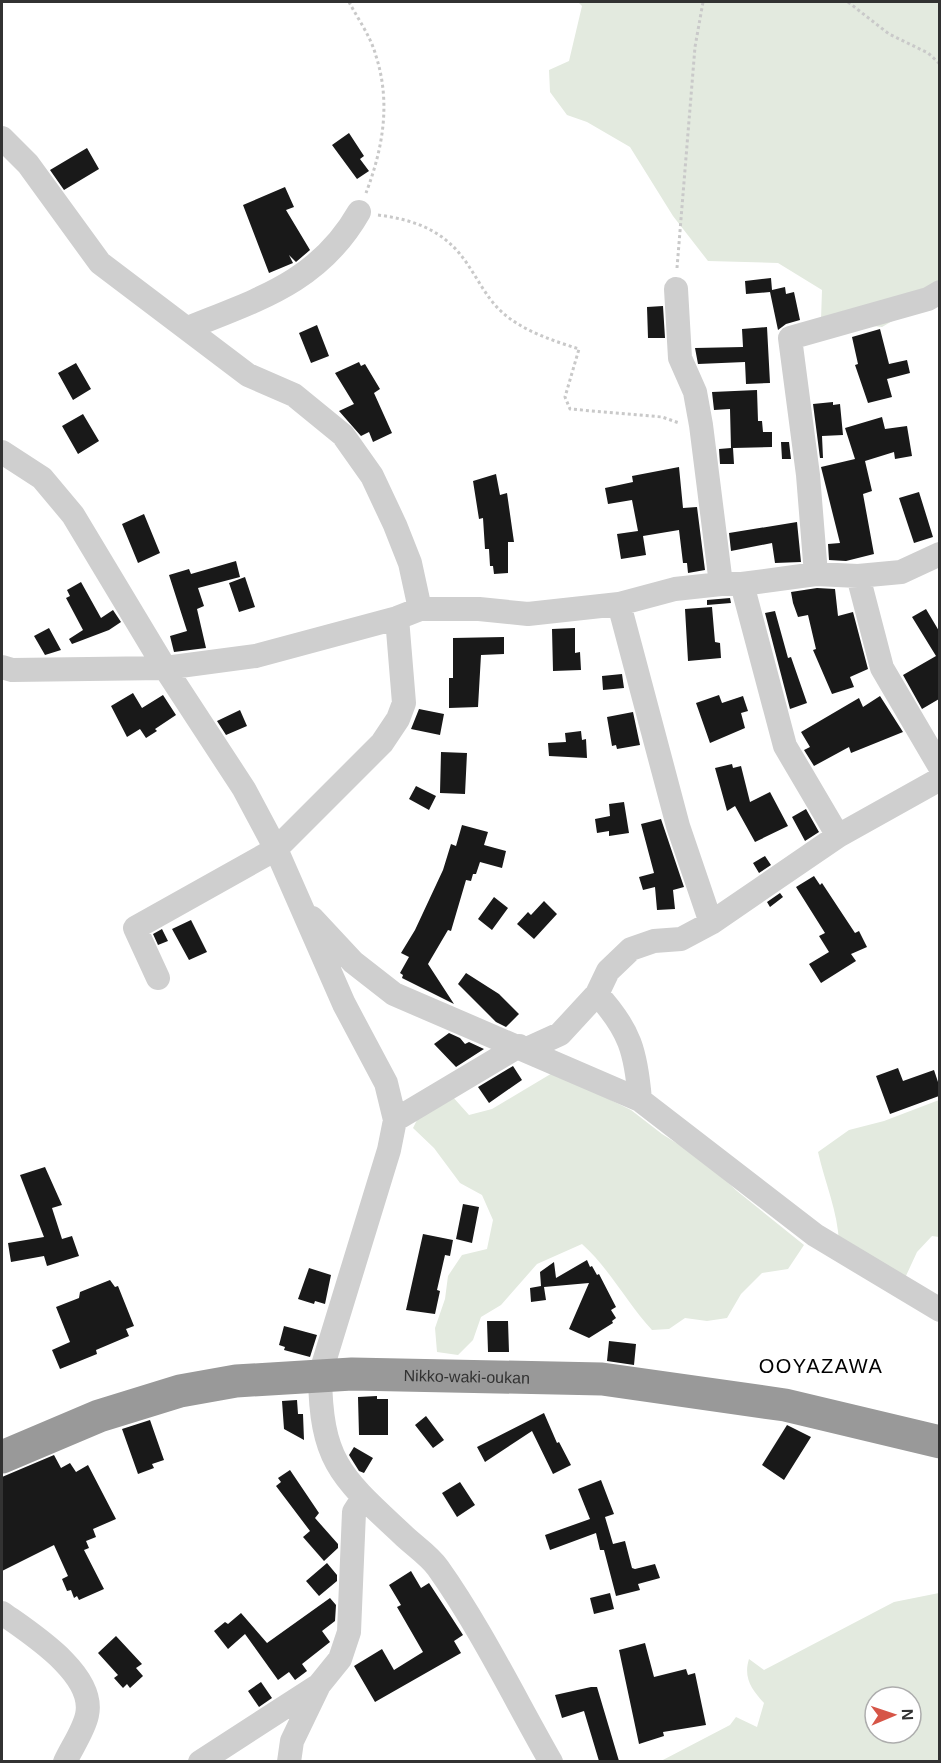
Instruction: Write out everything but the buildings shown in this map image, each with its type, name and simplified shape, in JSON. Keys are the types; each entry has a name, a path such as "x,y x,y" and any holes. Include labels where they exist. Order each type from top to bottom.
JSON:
{"highway":[{"name":"Nikko-waki-oukan","path":"2,1456 99,1416 180,1391 236,1380 320,1376 602,1379 785,1405 939,1442"}],"street":[{"path":"2,138 28,164 100,263 130,289 188,328 248,375 294,395 343,435 372,476 395,525 410,563 420,609"},
{"path":"188,328 284,289 345,236 359,212"},
{"path":"676,288 680,358 694,392 732,584 785,746 838,836"},
{"path":"816,574 808,475 790,338 928,299 939,292"},
{"path":"2,452 42,478 73,515 165,668 244,789 276,849 344,1004 386,1083 395,1120 389,1150 320,1376 321,1406 328,1447 346,1478 363,1498 437,1566 551,1761"},
{"path":"2,667 12,670 165,668 256,656 398,618 420,609 479,609 528,614 619,604 675,589 816,574 858,576 901,572 939,554"},
{"path":"858,576 882,668 939,767"},
{"path":"619,604 678,826 711,923"},
{"path":"158,978 135,928 276,849 345,783 382,743 398,719 404,703 398,618"},
{"path":"395,1120 523,1048 560,1034 597,994 608,970 631,949 654,941 681,939 711,923 838,836 939,779"},
{"path":"301,909 321,926 353,962 394,994 640,1100 815,1234 939,1310"},
{"path":"597,994 627,1032 638,1066 640,1100"},
{"path":"290,1761 292,1741 319,1685 340,1659 349,1632 354,1512 363,1498"},
{"path":"2,1613 52,1648 88,1696 87,1716 65,1761"},
{"path":"200,1761 319,1685"}],"path":[{"path":"349,2 376,54 386,100 375,171 359,212 405,219 437,231 454,245 483,290 504,314 535,332 579,349 565,397 570,409 662,417 685,425 701,425"},
{"path":"676,288 695,46 703,2"},
{"path":"848,2 889,34 928,53 939,64"}],"shaded area":[{"path":"578,2 939,2 939,294 882,327 821,320 822,290 778,263 708,261 673,216 630,147 587,122 567,115 550,92 549,70 569,61 582,6"},
{"path":"554,1072 631,1110 662,1134 705,1161 737,1191 804,1245 788,1269 762,1273 741,1294 727,1318 707,1321 685,1318 669,1329 652,1330 601,1264 582,1244 537,1264 501,1305 481,1317 473,1340 458,1355 437,1352 435,1328 445,1299 448,1276 462,1255 487,1249 493,1220 482,1195 460,1183 434,1148 413,1128 419,1116 452,1096 469,1115 492,1109"},
{"path":"939,1100 939,1237 932,1236 917,1252 905,1278 839,1243 834,1209 818,1152 849,1130 884,1121"},
{"path":"939,1593 939,1761 661,1761 730,1725 736,1717 757,1727 764,1703 748,1678 749,1659 764,1670 894,1602"}],"district":[{"name":"OOYAZAWA","path":"821,1366"}]}
